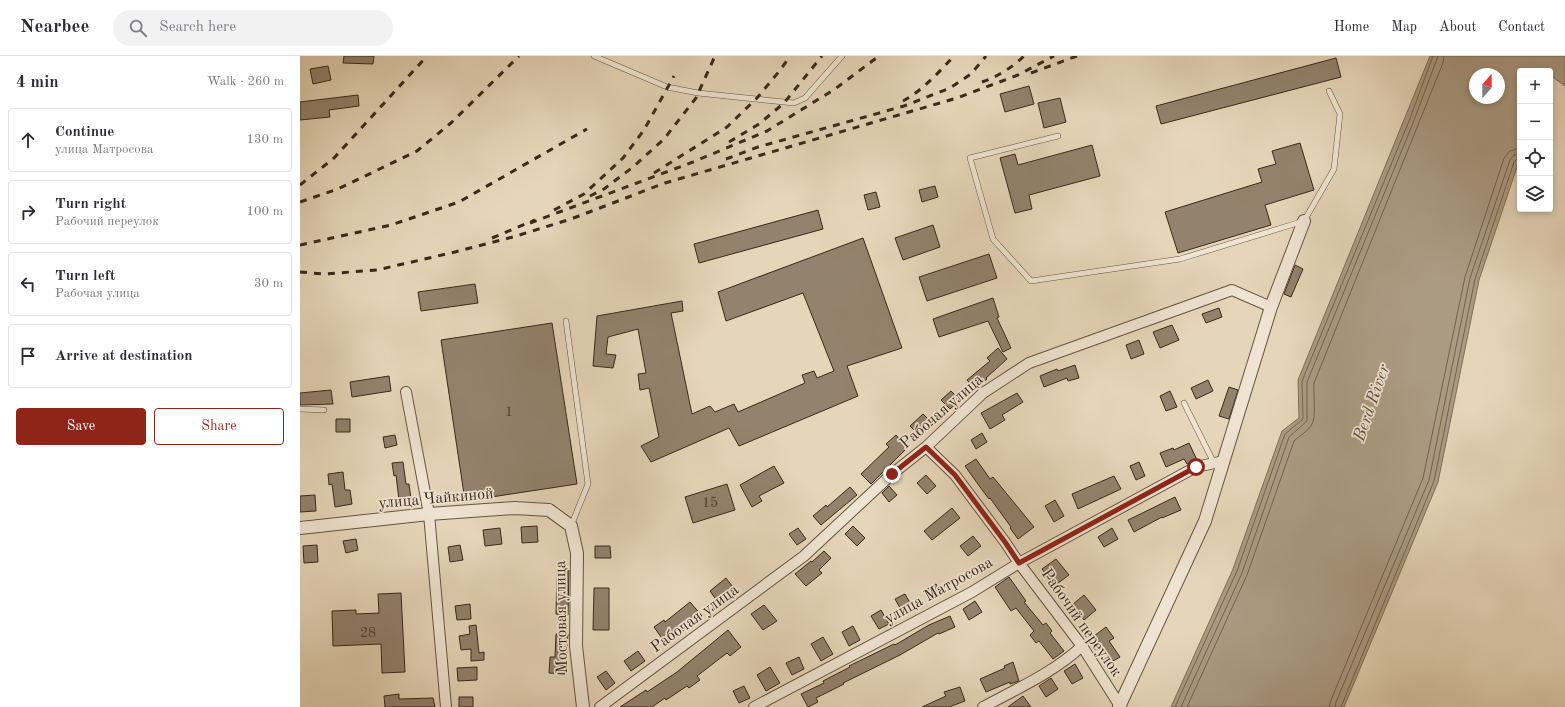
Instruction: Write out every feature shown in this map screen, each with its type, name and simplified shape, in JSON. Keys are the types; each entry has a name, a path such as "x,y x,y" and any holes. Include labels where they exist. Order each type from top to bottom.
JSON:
{"street":[{"path":"1120,706 1205,521 1219,462 1271,307 1304,221"},
{"name":"Рабочая улица","path":"600,707 804,556 892,474 926,447 983,392 1029,362 1232,290 1271,307"},
{"path":"406,392 429,514 446,707"},
{"name":"Рабочий переулок","path":"926,447 955,475 1082,646 1120,706"},
{"name":"улица Матросова","path":"754,707 972,592 1019,563 1196,467 1219,462"},
{"name":"улица Чайкиной","path":"300,528 429,514 515,508 549,510 571,526"},
{"name":"Мостовая улица","path":"571,526 577,553 576,646 583,707"},
{"path":"983,707 1017,690 1070,657 1082,646"}],"lane":[{"path":"594,56 667,87 698,93 794,103 805,98 842,56"},
{"path":"1058,136 970,158 992,239 1031,281 1180,259 1304,221 1334,169 1340,114 1329,91"},
{"path":"566,321 588,484 571,526"},
{"path":"1184,403 1219,462"},
{"path":"300,409 324,410"}],"water":[{"name":"Berd River","path":"1430,56 1565,56 1565,86 1553,77 1553,68 1517,68 1517,167 1479,280 1438,482 1344,707 1171,707 1233,569 1282,431 1299,418 1298,380"}],"building":[{"path":"344,56 374,56 373,64 343,63"},
{"path":"1336,58 1341,77 1161,124 1156,106"},
{"path":"328,66 331,80 313,84 310,69"},
{"path":"1029,86 1034,104 1005,112 1000,94"},
{"path":"358,95 359,106 329,110 330,117 300,120 300,102"},
{"path":"1060,98 1066,122 1044,128 1038,103"},
{"path":"1300,143 1314,190 1265,205 1271,225 1178,253 1165,212 1262,182 1258,169 1276,164 1272,151"},
{"path":"1092,145 1100,176 1029,195 1032,209 1015,213 1000,158 1015,154 1018,165"},
{"path":"935,186 938,197 922,202 919,190"},
{"path":"876,192 880,207 868,210 864,195"},
{"path":"818,210 823,229 699,263 694,244"},
{"path":"933,225 940,247 903,260 895,238"},
{"path":"863,238 902,348 847,366 858,396 739,446 729,428 651,462 641,446 659,437 649,388 640,390 638,374 646,373 638,329 608,337 606,354 616,355 613,368 593,366 597,316 682,301 683,311 671,313 692,414 710,406 715,412 734,404 738,412 805,383 802,375 814,371 817,378 834,371 803,293 726,321 718,292"},
{"path":"989,254 997,278 927,301 919,277"},
{"path":"1295,265 1303,269 1291,297 1284,294"},
{"path":"475,284 478,303 421,311 418,292"},
{"path":"993,298 999,317 997,318 1011,348 1003,352 988,321 939,337 933,319"},
{"path":"1219,308 1222,317 1206,323 1202,314"},
{"path":"552,323 577,484 465,501 441,340"},
{"path":"1172,325 1179,340 1160,348 1153,332"},
{"path":"1139,340 1144,354 1131,359 1126,345"},
{"path":"998,348 1007,359 975,389 967,380 990,361 987,358"},
{"path":"1075,365 1079,378 1068,381 1067,378 1044,387 1040,376 1057,369 1058,371"},
{"path":"389,376 391,391 352,397 350,382"},
{"path":"1208,380 1213,391 1196,399 1191,388"},
{"path":"1229,387 1238,390 1229,419 1219,416"},
{"path":"331,390 333,404 300,405 300,393"},
{"path":"951,391 960,400 950,409 941,400"},
{"path":"1170,391 1177,407 1166,411 1160,396"},
{"path":"1017,393 1023,402 1002,415 1005,420 990,429 981,413"},
{"path":"923,414 933,424 920,436 910,426"},
{"path":"336,419 350,419 350,432 336,432"},
{"path":"982,433 987,442 976,449 971,440"},
{"path":"395,435 397,445 385,448 383,437"},
{"path":"896,435 907,448 871,484 861,474 889,447 886,444"},
{"path":"1189,443 1197,460 1187,464 1184,459 1166,467 1160,453 1173,448 1174,450"},
{"path":"976,459 990,479 993,477 1034,527 1018,539 990,498 989,499 965,466"},
{"path":"403,462 406,484 409,484 411,499 399,500 396,475 394,476 392,463"},
{"path":"1139,462 1145,476 1136,480 1130,466"},
{"path":"774,466 784,483 759,496 762,501 752,507 740,485"},
{"path":"343,472 345,490 350,490 352,504 335,507 332,484 329,485 328,474"},
{"path":"926,475 936,486 927,494 917,483"},
{"path":"1114,476 1121,489 1078,509 1072,494"},
{"path":"727,484 735,510 693,523 685,497"},
{"path":"889,486 897,495 889,502 882,493"},
{"path":"850,487 857,495 821,525 813,516 826,505 827,507"},
{"path":"315,495 316,511 300,512 300,496"},
{"path":"1175,497 1181,510 1162,517 1134,532 1128,520"},
{"path":"1055,500 1064,516 1054,522 1045,506"},
{"path":"952,508 960,518 932,540 924,531"},
{"path":"537,526 538,542 522,543 521,527"},
{"path":"853,526 865,538 857,546 845,534"},
{"path":"500,528 502,544 485,546 483,530"},
{"path":"798,528 806,539 797,545 789,534"},
{"path":"1112,528 1118,539 1104,547 1098,537"},
{"path":"973,536 981,546 968,556 960,546"},
{"path":"356,539 358,550 346,553 343,541"},
{"path":"317,545 318,562 304,563 303,546"},
{"path":"460,545 463,560 450,562 448,547"},
{"path":"595,546 610,546 611,558 595,558"},
{"path":"824,551 831,558 819,570 822,573 806,586 795,574"},
{"path":"1056,559 1069,575 1054,586 1042,569"},
{"path":"557,570 569,570 568,615 556,614"},
{"path":"1009,577 1026,601 1024,602 1043,625 1046,623 1052,631 1050,633 1064,651 1053,659 1039,641 1036,643 1030,635 1034,631 1016,608 1011,611 995,587"},
{"path":"726,578 736,591 719,604 710,591"},
{"path":"936,584 941,595 930,601 924,591"},
{"path":"594,588 609,588 609,630 593,630"},
{"path":"401,593 405,672 382,673 381,644 333,646 332,611 356,610 356,614 379,613 378,594"},
{"path":"905,594 914,610 904,615 895,599"},
{"path":"1084,595 1096,610 1084,620 1072,605"},
{"path":"975,601 982,612 969,620 963,609"},
{"path":"690,602 702,616 666,644 654,627 664,620 665,622"},
{"path":"470,604 471,619 457,620 455,606"},
{"path":"764,605 777,621 763,630 751,614"},
{"path":"881,610 889,624 879,629 871,616"},
{"path":"950,616 955,627 939,634 938,633 900,655 843,683 844,684 816,698 818,702 808,707 801,694 824,683 823,681 850,667 849,666 894,644 895,645 929,625"},
{"path":"476,625 479,653 484,652 484,660 471,661 471,649 461,650 459,636 470,634 469,626"},
{"path":"853,626 860,640 849,646 842,632"},
{"path":"1106,627 1114,638 1109,641 1120,657 1113,661 1094,636"},
{"path":"728,630 741,647 730,656 727,653 697,676 700,680 689,688 687,686 666,700 665,698 652,707 620,707 646,690 647,692 677,672"},
{"path":"556,634 568,634 565,674 549,673 550,657 555,657"},
{"path":"823,637 833,654 821,661 811,644"},
{"path":"638,651 645,661 631,671 624,661"},
{"path":"799,657 804,669 792,675 786,663"},
{"path":"1013,662 1019,681 1010,684 1010,682 986,692 980,679 1005,668 1004,666"},
{"path":"1075,664 1083,678 1072,684 1064,671"},
{"path":"477,667 477,680 458,681 457,668"},
{"path":"770,667 780,683 766,691 757,675"},
{"path":"606,671 615,683 606,690 597,677"},
{"path":"1051,678 1058,689 1046,697 1039,686"},
{"path":"744,686 750,698 739,703 733,691"},
{"path":"960,687 965,701 949,707 922,707 946,696 944,692"},
{"path":"399,694 399,699 433,698 435,707 385,707 384,696"},
{"path":"1023,696 1031,707 1008,707"},
{"path":"459,697 473,697 473,707 459,707"}],"railway":[{"path":"300,185 334,158 427,56"},
{"path":"300,202 338,189 417,151 451,123 519,56"},
{"path":"590,196 604,189 633,167 664,139 696,98 715,56"},
{"path":"654,173 727,127 757,98 790,56"},
{"path":"729,142 759,124 784,103 822,56"},
{"path":"530,223 693,162 767,131 835,89 879,56"},
{"path":"903,101 924,87 954,56"},
{"path":"726,159 758,147 904,106 950,88 971,74 986,56"},
{"path":"982,82 1004,71 1024,56"},
{"path":"300,272 324,274 377,270 513,237 571,219 665,183 957,98 1018,75 1054,56"},
{"path":"1031,73 1077,56"},
{"path":"554,210 584,194 623,158 644,130 674,76"},
{"path":"300,245 391,225 459,202 587,129"},
{"path":"492,238 535,220"}],"route":[{"path":"892,474 926,447 955,475 1019,563 1196,467"}]}
